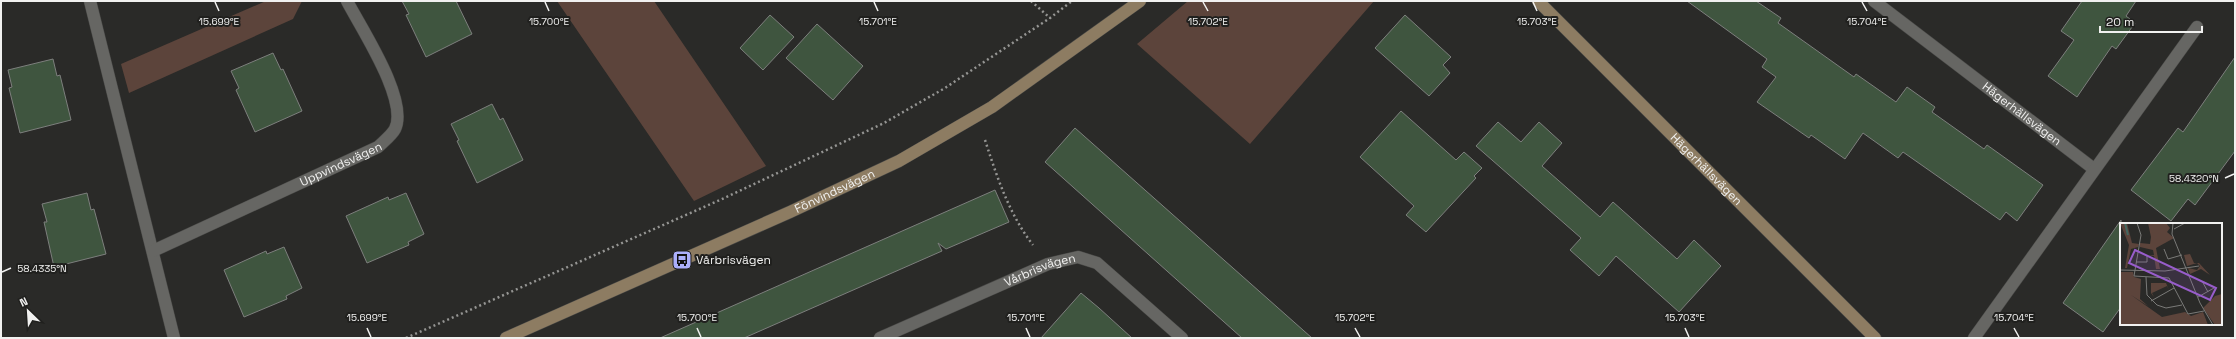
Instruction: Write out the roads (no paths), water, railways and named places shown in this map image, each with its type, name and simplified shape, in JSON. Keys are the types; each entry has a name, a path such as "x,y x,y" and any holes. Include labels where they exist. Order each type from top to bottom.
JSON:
{"street":[{"path":"90,1 174,338"},
{"name":"Uppvindsvägen","path":"153,251 378,147 395,129 398,110 394,90 347,1"},
{"name":"Fönvindsvägen","path":"506,338 797,209 899,161 992,107 1140,1"},
{"name":"Hägerhällsvägen","path":"1538,1 1875,338"},
{"name":"Hägerhällsvägen","path":"1874,1 2094,169"},
{"path":"1974,338 2197,27"},
{"name":"Vårbrisvägen","path":"880,338 1048,264 1078,257 1098,264 1182,338"}],"place":[{"name":"Vårbrisvägen","path":"682,260"}]}
